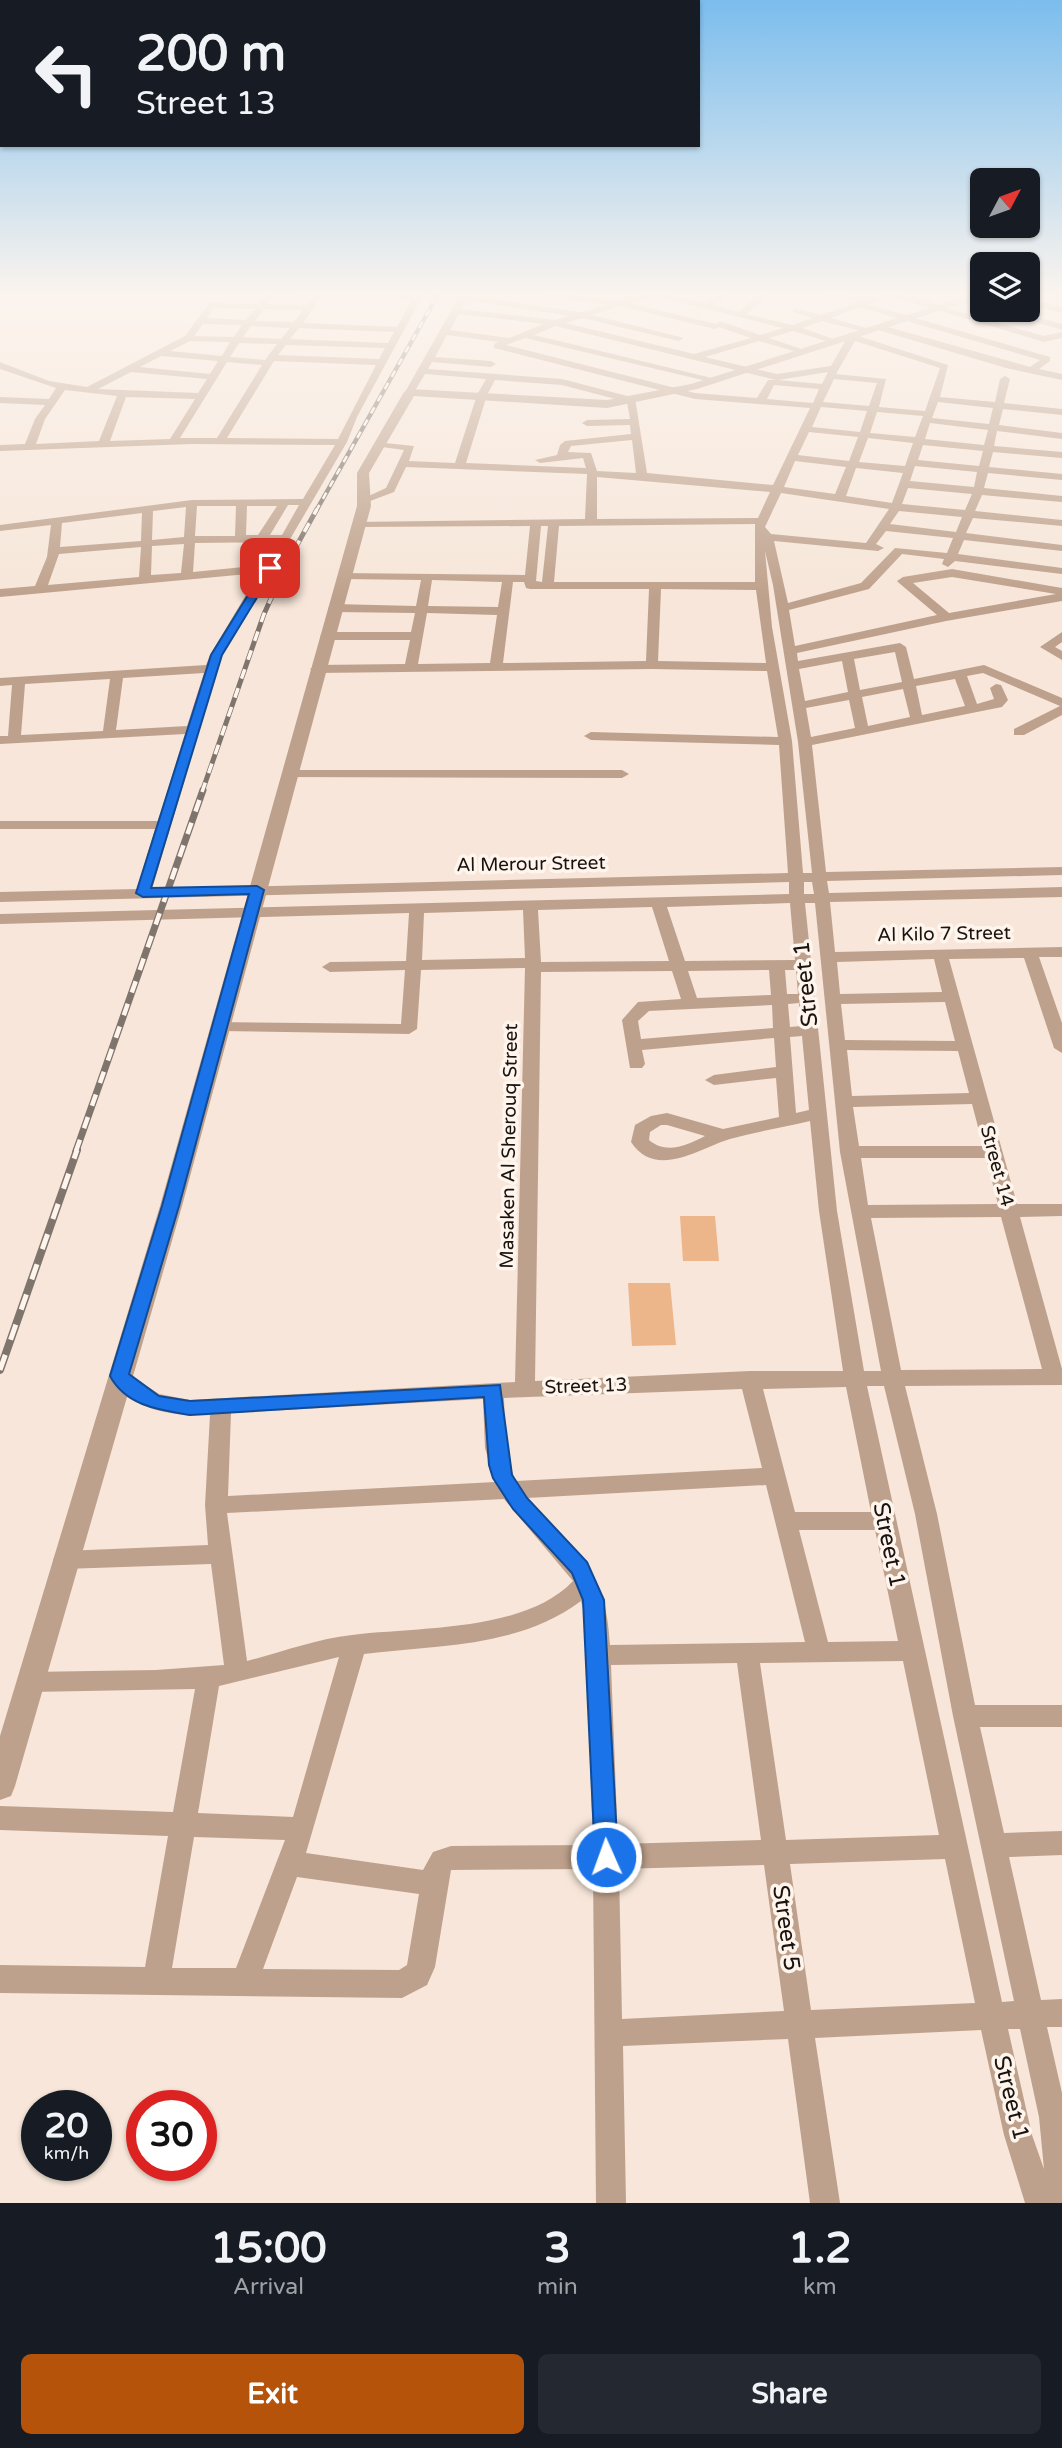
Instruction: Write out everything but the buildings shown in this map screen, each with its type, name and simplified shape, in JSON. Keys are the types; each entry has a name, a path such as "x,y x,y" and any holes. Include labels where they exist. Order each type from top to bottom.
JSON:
{"street":[{"path":"29,448 40,419 57,394"},
{"path":"107,394 198,400"},
{"path":"173,442 202,394"},
{"path":"220,441 249,394"},
{"path":"143,893 216,655 270,568 305,502 342,442 365,394"},
{"path":"0,1786 64,1560 171,1206 316,669 365,500 362,476 409,394"},
{"path":"453,394 598,405 662,394"},
{"path":"554,401 557,394"},
{"path":"608,394 632,400"},
{"path":"687,394 996,422 1062,436"},
{"path":"760,402 765,394"},
{"path":"762,528 822,394"},
{"path":"839,499 878,394"},
{"path":"869,547 896,507 936,394"},
{"path":"944,574 978,491 1003,394"},
{"path":"460,465 482,395"},
{"path":"103,445 122,396"},
{"path":"934,399 1062,411"},
{"path":"0,400 52,402"},
{"path":"632,400 642,475"},
{"path":"586,423 634,422"},
{"path":"805,429 1062,455"},
{"path":"529,469 531,461 558,459 565,445 569,443 636,438"},
{"path":"0,448 220,441 342,442"},
{"path":"365,500 387,492 410,447 379,444"},
{"path":"562,455 587,455 592,473 591,521"},
{"path":"792,458 853,464 984,469 1062,477"},
{"path":"403,464 642,475 778,489 896,507 1062,523"},
{"path":"905,484 1062,499"},
{"path":"240,539 242,502"},
{"path":"262,538 285,502"},
{"path":"0,528 192,503 305,502"},
{"path":"187,576 192,503"},
{"path":"145,580 148,509"},
{"path":"40,589 54,551 57,521"},
{"path":"358,524 591,521 762,528 869,547 1062,571"},
{"path":"536,522 530,585 762,586"},
{"path":"548,585 554,522"},
{"path":"884,527 1062,548"},
{"name":"Street 1","path":"762,528 762,586 785,741 828,1211 855,1380 1018,2135 1040,2203"},
{"name":"Street 1","path":"762,528 783,608 805,742 849,1152 893,1380 926,1514 965,1716 1053,2117 1059,2176 1055,2203"},
{"path":"54,551 190,540 286,538"},
{"path":"866,586 899,550"},
{"path":"0,593 270,568"},
{"path":"783,608 866,586 944,574 1062,595"},
{"path":"344,575 529,579"},
{"path":"411,668 427,577"},
{"path":"496,667 508,579"},
{"path":"903,581 946,617"},
{"path":"652,665 654,585"},
{"path":"788,651 1062,595"},
{"path":"334,608 503,611"},
{"path":"374,636 378,608"},
{"path":"326,636 416,636"},
{"path":"1062,636 1046,647 1062,656"},
{"path":"792,666 900,647 917,720"},
{"path":"848,657 862,732"},
{"path":"316,669 652,665 772,667"},
{"path":"0,682 211,669"},
{"path":"798,706 908,682 988,670 1062,703"},
{"path":"960,673 972,709"},
{"path":"109,733 117,674"},
{"path":"19,680 7,740 192,730"},
{"path":"805,742 1001,702 996,688"},
{"path":"1018,732 1062,710"},
{"path":"591,736 785,741"},
{"path":"289,774 622,774"},
{"path":"0,825 164,825"},
{"name":"Al Merour Street","path":"0,919 658,902 797,887 1062,871"},
{"name":"Al Merour Street","path":"0,897 257,890 797,887 1062,892"},
{"path":"60,917 65,895"},
{"path":"658,902 690,1002"},
{"name":"Masaken Al Sherouq Street","path":"525,1388 533,965 530,906"},
{"path":"220,1026 405,1031 411,1027 417,908"},
{"name":"Al Kilo 7 Street","path":"827,957 1062,952"},
{"path":"1030,953 1062,1048"},
{"name":"Street 14","path":"940,954 1009,1210 1058,1377"},
{"path":"777,965 788,1120"},
{"path":"330,967 804,965"},
{"path":"832,999 951,997"},
{"path":"636,1064 631,1020 637,1010 652,1004 807,998"},
{"path":"634,1045 810,1030"},
{"path":"838,1045 965,1046"},
{"path":"714,1080 785,1071"},
{"path":"844,1101 978,1098"},
{"path":"723,1135 818,1114"},
{"path":"849,1152 993,1152"},
{"path":"860,1212 1062,1210"},
{"name":"Street 13","path":"119,1376 142,1396 156,1402 190,1408 525,1388 750,1379 1058,1377"},
{"path":"750,1379 819,1652"},
{"path":"493,1390 499,1465 510,1490 580,1568 588,1584 597,1617 606,1857 611,2203"},
{"path":"221,1406 216,1505 237,1673"},
{"path":"216,1505 774,1476"},
{"path":"786,1521 884,1521"},
{"path":"64,1560 221,1554"},
{"path":"29,1682 209,1677 237,1673 355,1644 503,1629 550,1612 588,1584"},
{"path":"245,1981 302,1829 355,1644"},
{"path":"598,1655 912,1651"},
{"name":"Street 5","path":"747,1653 825,2203"},
{"path":"156,1980 209,1677"},
{"path":"965,1716 1062,1716"},
{"path":"0,1818 302,1829"},
{"path":"994,1846 1062,1843"},
{"path":"0,1979 409,1982 421,1967 433,1884 442,1861 451,1858 606,1857 955,1847"},
{"path":"289,1863 433,1884"},
{"path":"610,2033 991,2014 1062,2013"}],"shaded area":[{"path":"680,1216 715,1216 719,1261 683,1261"},
{"path":"628,1283 670,1283 676,1345 632,1346"}],"railway":[{"path":"316,511 382,394"},
{"path":"202,792 264,614 287,563 317,509"},
{"path":"76,1151 203,790"},
{"path":"0,1370 77,1150"}],"route":[{"path":"270,568 216,655 143,893 257,890 171,1206 119,1376 142,1396 172,1406 190,1408 493,1390 499,1465 503,1478 520,1503 580,1568 594,1600 597,1617 606,1857"}]}
